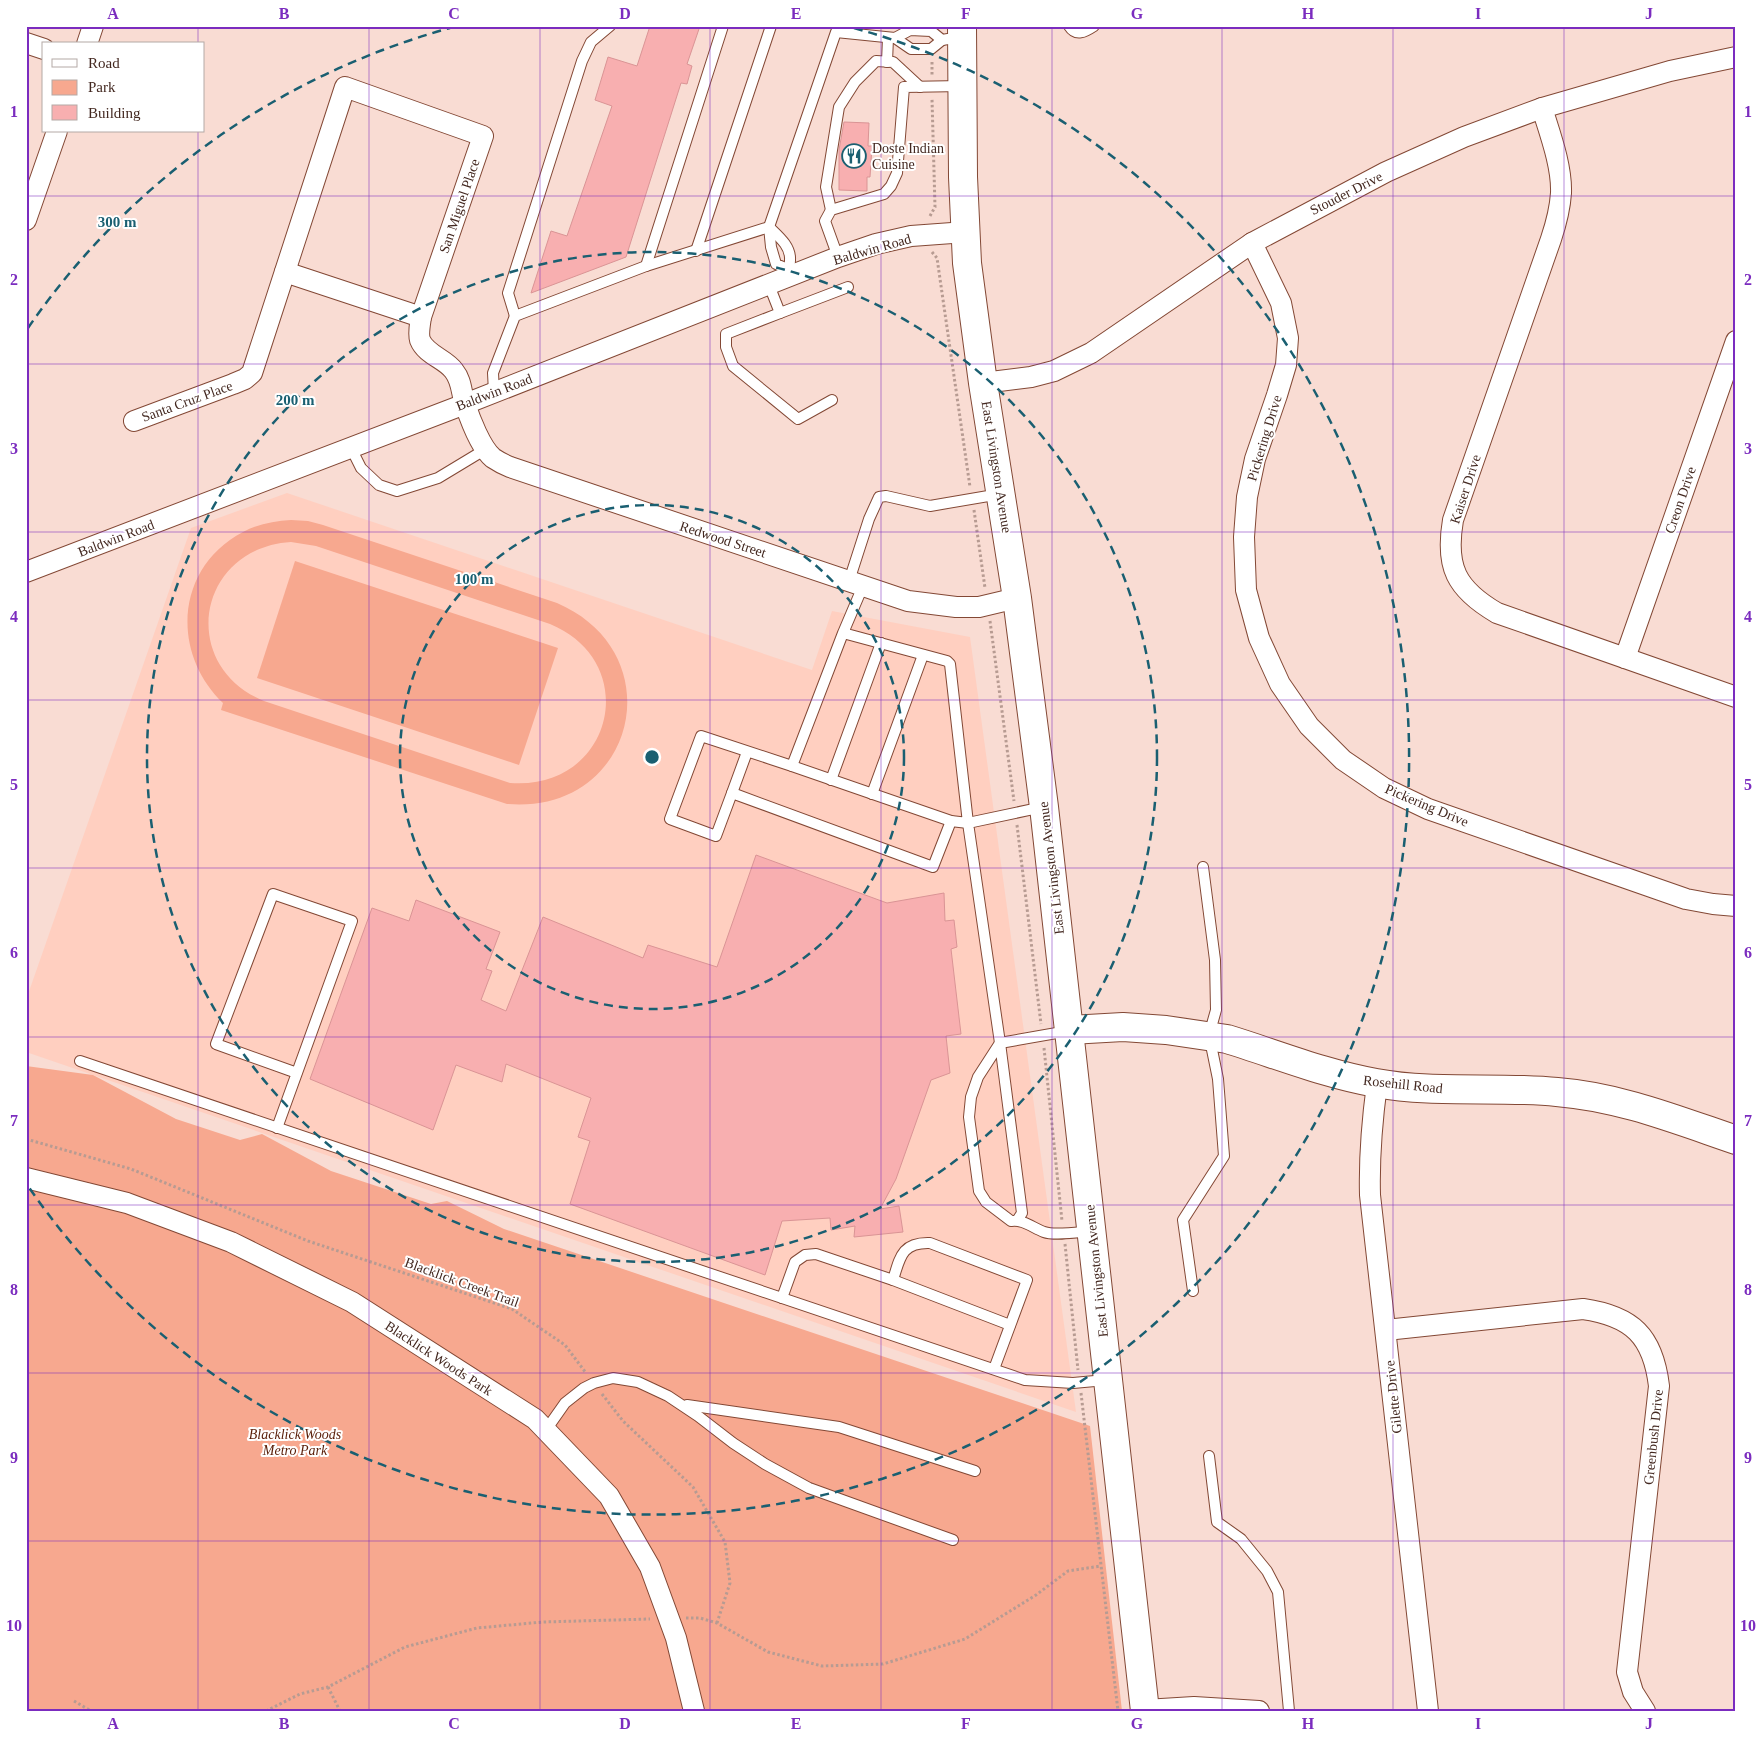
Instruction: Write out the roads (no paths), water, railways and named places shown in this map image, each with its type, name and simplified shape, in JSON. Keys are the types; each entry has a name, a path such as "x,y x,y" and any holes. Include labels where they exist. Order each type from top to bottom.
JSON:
{"main road":[{"name":"East Livingston Avenue","path":"955,35 962,86 962,177 967,263 983,384 1017,598 1044,807 1145,1711"},
{"name":"Rosehill Road","path":"1070,1030 1123,1027 1227,1038 1377,1084 1460,1090 1557,1092 1588,1096 1621,1102 1736,1140"}],"street":[{"path":"87,42 93,26"},
{"path":"26,43 42,48"},
{"name":"Stouder Drive","path":"983,384 1031,378 1092,354 1252,243 1386,172 1464,137 1542,108 1670,71 1736,57"},
{"name":"Santa Cruz Place","path":"134,421 233,384 245,379 252,373 345,88"},
{"name":"San Miguel Place","path":"345,88 484,136 421,317 420,340 426,349 456,372 465,404"},
{"name":"Kaiser Drive","path":"1542,108 1557,160 1561,191 1558,217 1453,520 1450,540 1451,557 1456,576 1466,591 1481,604 1497,613 1736,696"},
{"path":"26,220 57,132"},
{"name":"Baldwin Road","path":"26,572 769,285 789,273 876,244 911,236 966,232"},
{"name":"Pickering Drive","path":"1252,243 1281,303 1288,338 1286,365 1278,395 1255,460 1247,497 1244,537 1246,590 1259,638 1280,684 1310,726 1343,760 1384,788 1428,809 1686,898 1713,904 1736,906"},
{"path":"285,272 421,317"},
{"name":"Creon Drive","path":"1625,658 1736,341"},
{"name":"Redwood Street","path":"465,404 486,449 492,457 510,467 908,601 956,607 988,605 1017,598"},
{"name":"Gilette Drive","path":"1377,1084 1369,1159 1370,1195 1428,1711"},
{"name":"Blacklick Woods Park","path":"26,1178 127,1203 231,1242 352,1302 535,1419 609,1496 650,1567 676,1638 694,1711"},
{"name":"Greenbush Drive","path":"1386,1330 1583,1309 1603,1312 1621,1320 1638,1331 1649,1348 1656,1365 1659,1386 1626,1672 1633,1692 1645,1711"},
{"path":"1145,1711 1194,1707 1258,1711"}],"lane":[{"path":"494,392 493,373 515,316 508,293 582,61 591,42 610,26"},
{"path":"646,266 723,26"},
{"path":"696,250 771,26"},
{"path":"887,62 891,38 896,26"},
{"path":"1069,26 1072,31 1078,33 1094,26"},
{"path":"789,273 776,264 771,247 769,227 837,29 891,38 911,49 932,49 955,35"},
{"path":"891,38 910,30 955,35"},
{"path":"838,257 825,221 831,210 826,187 838,107 855,82 876,61 893,62 920,87"},
{"path":"831,210 884,194 891,186 897,173 904,87 962,86"},
{"path":"515,316 646,266 769,227"},
{"path":"769,227 784,241 790,259 789,273"},
{"path":"769,285 780,313"},
{"path":"832,400 798,419 733,366 726,347 726,334 848,287"},
{"path":"350,448 361,468 379,484 397,490 438,478 486,449"},
{"path":"792,766 843,633 856,584 868,519 879,496 930,506 1001,494"},
{"path":"843,633 947,661 952,668 968,823 1000,1043 1022,1213 1018,1219 1012,1221 986,1202 979,1191 969,1117 971,1097 978,1077 1000,1043 1070,1030"},
{"path":"832,780 881,643"},
{"path":"872,794 922,655"},
{"path":"747,752 716,836 670,819 701,736 951,821 968,823 1044,807"},
{"path":"732,793 933,867 951,821"},
{"path":"1193,1291 1183,1220 1224,1156 1218,1079 1209,1035 1216,1010 1215,960 1203,867"},
{"path":"277,1128 297,1073 352,921 273,894 216,1044 297,1073"},
{"path":"80,1061 1025,1380 1080,1383 1108,1380"},
{"path":"1018,1219 1047,1233 1092,1231"},
{"path":"892,1280 900,1258 908,1246 919,1243 930,1243 1027,1280 994,1369"},
{"path":"782,1298 795,1262 805,1255 816,1254 892,1280 1010,1325"},
{"path":"546,1430 565,1403 584,1388 613,1378 638,1382 668,1396 733,1443 809,1488 953,1540"},
{"path":"680,1404 839,1427 975,1471"},
{"path":"1210,1456 1217,1522 1241,1539 1267,1571 1278,1592 1289,1711"}],"place":[{"name":"Doste Indian Cuisine","path":"854,156"}],"park label":[{"name":"Blacklick Woods Metro Park","path":"295,1442"}]}
